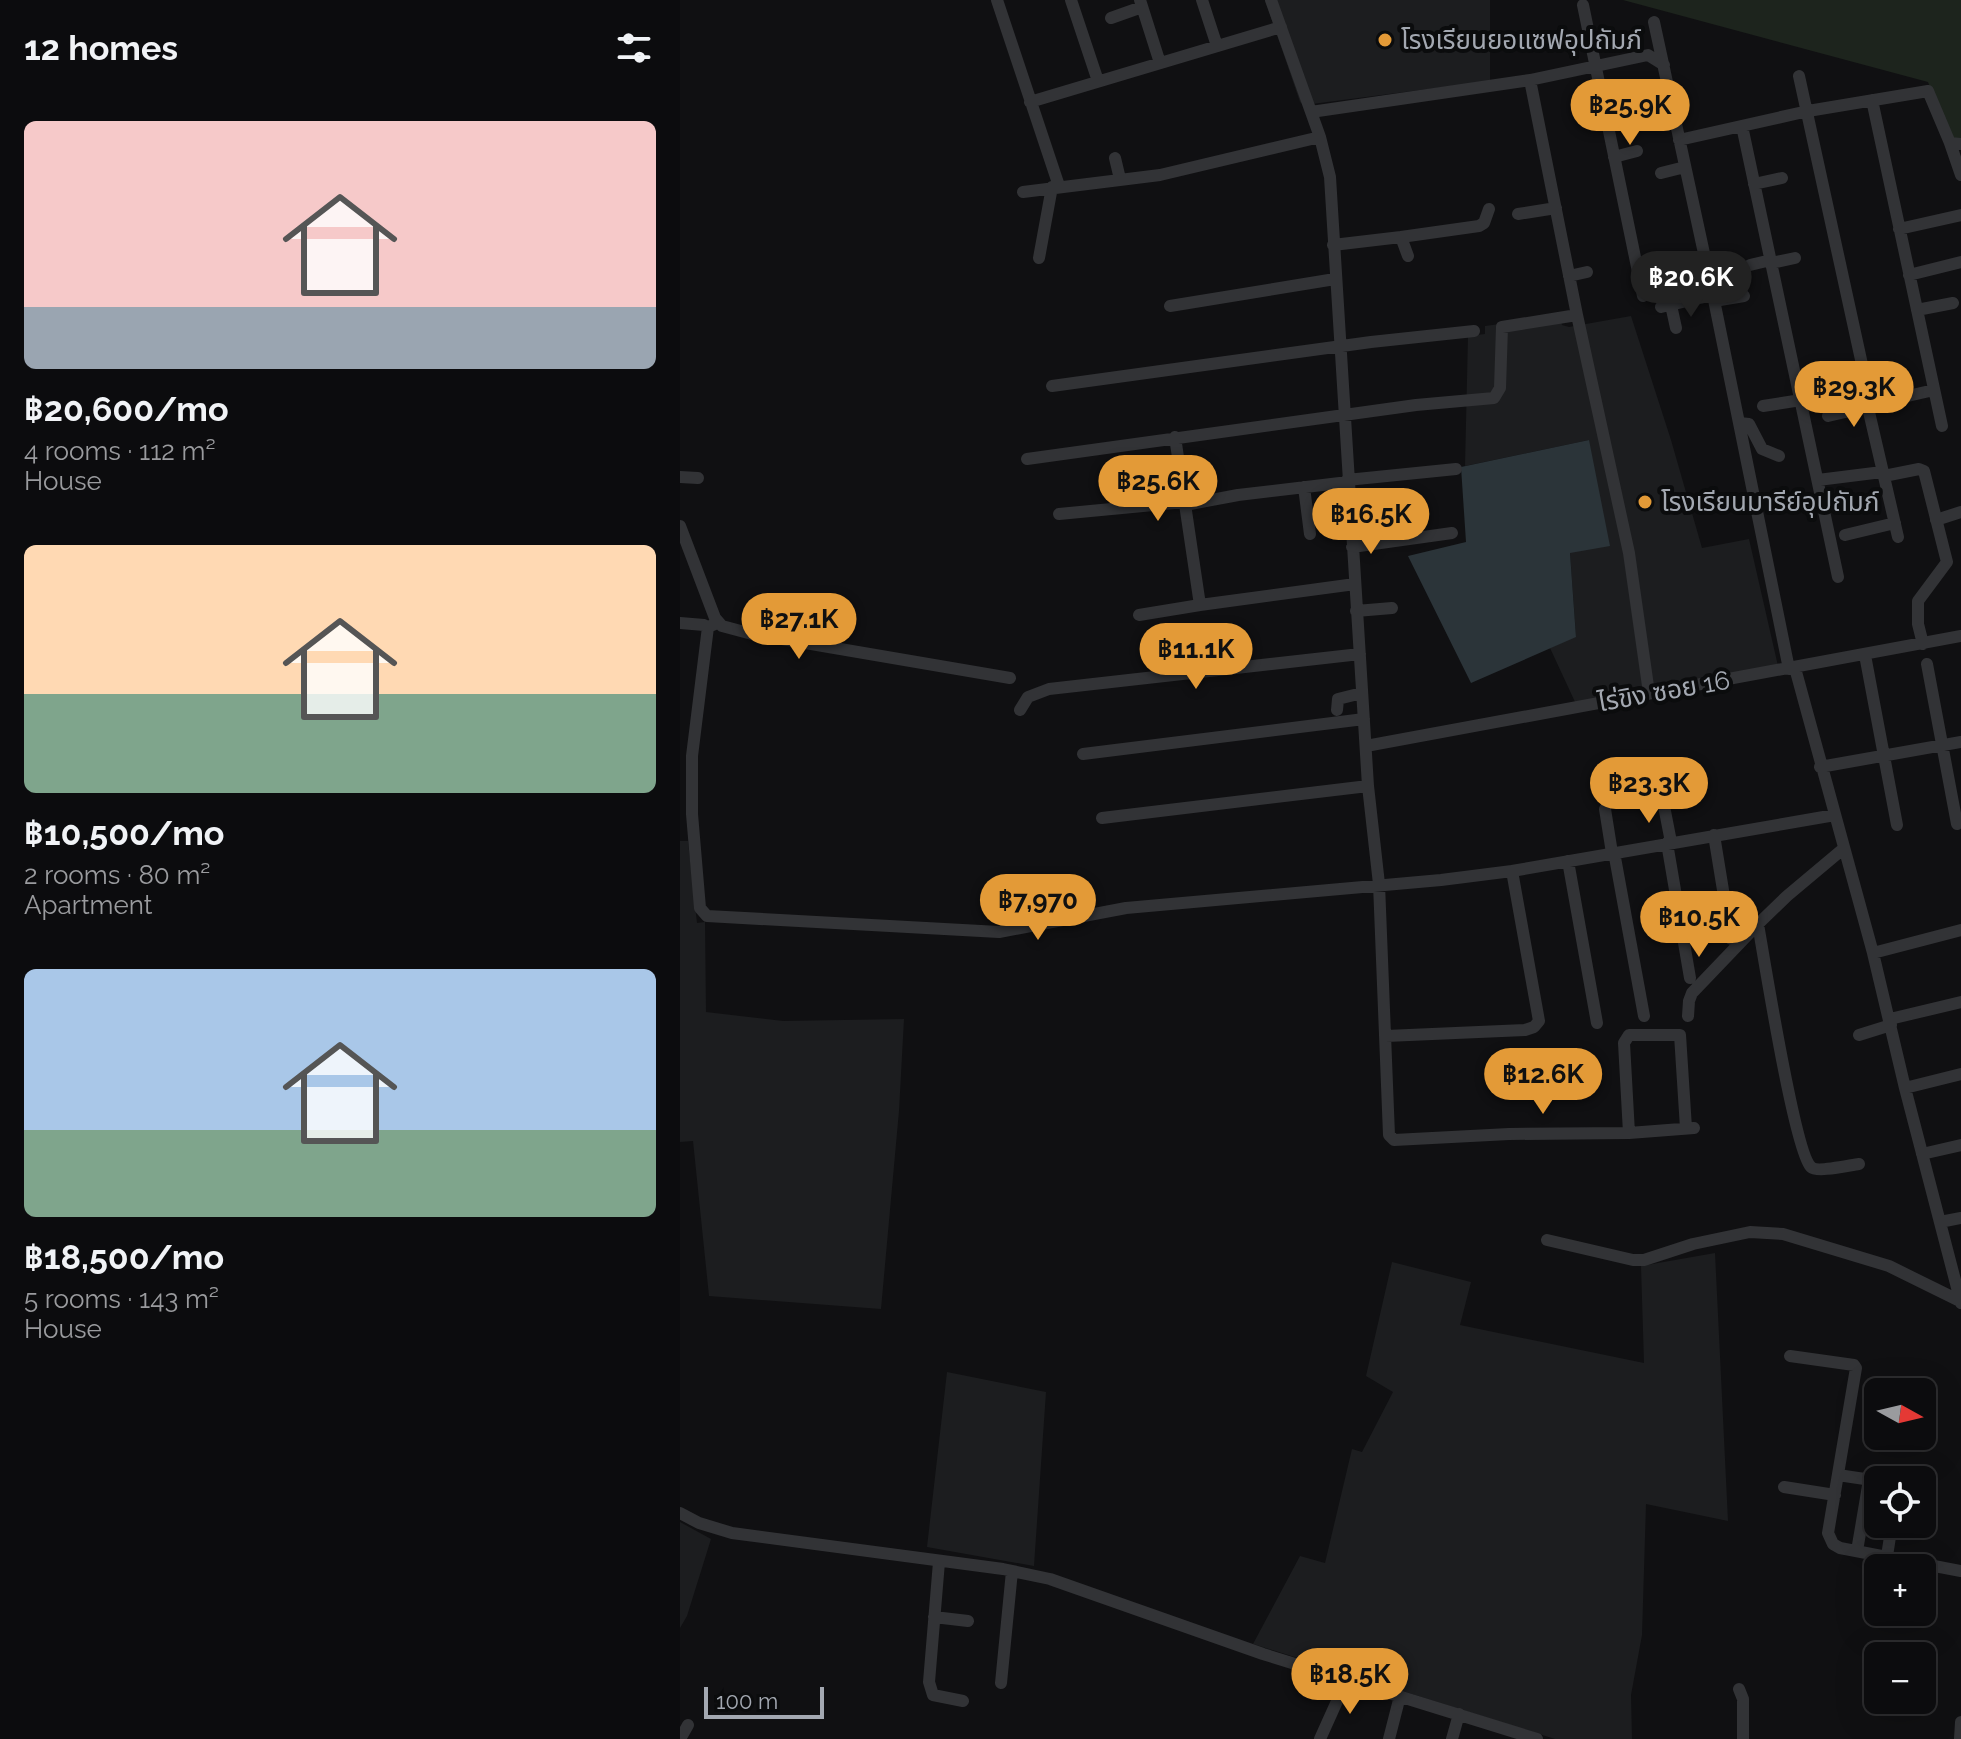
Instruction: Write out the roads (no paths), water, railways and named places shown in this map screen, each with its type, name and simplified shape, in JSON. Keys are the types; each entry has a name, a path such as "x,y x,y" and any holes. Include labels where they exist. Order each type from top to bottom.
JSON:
{"street":[{"path":"997,0 1056,186 1039,258"},
{"path":"1071,0 1098,81"},
{"path":"1202,0 1217,46"},
{"path":"1271,0 1320,137 1330,177 1368,786 1379,884 1389,1135 1394,1140 1509,1134 1629,1133 1690,1128 1680,1035 1629,1035 1624,1043 1629,1133"},
{"path":"1111,18 1141,3 1160,63"},
{"path":"1583,5 1643,296"},
{"path":"1654,22 1792,669 1873,953 1960,1302"},
{"path":"1030,102 1281,27"},
{"path":"1311,112 1530,80 1648,55 1664,65"},
{"path":"1799,76 1865,378"},
{"path":"1530,80 1556,208 1570,250 1569,276 1629,553 1649,693"},
{"path":"1679,140 1808,111 1928,91 1955,144 1961,175"},
{"path":"1872,100 1942,426"},
{"path":"1742,126 1838,577"},
{"path":"1023,192 1186,169 1320,137"},
{"path":"1614,157 1637,151"},
{"path":"1115,158 1120,179"},
{"path":"1661,173 1685,167"},
{"path":"1754,184 1782,178"},
{"path":"1518,214 1556,208"},
{"path":"1333,245 1479,226 1484,223 1489,209"},
{"path":"1899,229 1961,215"},
{"path":"1401,237 1408,256"},
{"path":"1750,265 1795,258"},
{"path":"1909,275 1961,262"},
{"path":"1569,276 1587,272"},
{"path":"1170,306 1335,279"},
{"path":"1676,328 1666,306 1744,296"},
{"path":"1917,310 1953,303"},
{"path":"1027,459 1416,405 1494,398 1500,388 1502,327 1577,315"},
{"path":"1052,386 1474,331"},
{"path":"1828,416 1934,390"},
{"path":"1763,406 1801,400"},
{"path":"1871,406 1869,412 1898,537"},
{"path":"1739,423 1749,424 1762,449 1779,456"},
{"path":"1175,437 1200,605"},
{"path":"1818,480 1882,472 1889,475 1922,468 1946,565 1918,601 1918,624 1923,644"},
{"path":"1059,514 1185,504 1456,469"},
{"path":"680,477 698,478"},
{"path":"1304,487 1310,534"},
{"path":"1936,520 1961,512"},
{"path":"1845,535 1895,523"},
{"path":"680,526 713,625 692,756 692,814 700,908 707,916 999,932 1126,908 1512,871 1835,815"},
{"path":"1352,547 1452,533"},
{"path":"1139,615 1355,584"},
{"path":"1356,611 1392,608"},
{"path":"680,623 713,625 1010,678"},
{"name":"ไร่ขิง ซอย 16","path":"1366,746 1961,636"},
{"path":"1020,710 1028,697 1049,689 1360,654"},
{"path":"1865,655 1897,825"},
{"path":"1927,664 1957,824"},
{"path":"1337,710 1338,699 1362,693"},
{"path":"1083,754 1364,719"},
{"path":"1820,767 1961,742"},
{"path":"1102,818 1368,786"},
{"path":"1663,801 1690,978"},
{"path":"1605,809 1644,1016"},
{"path":"1714,835 1731,939"},
{"path":"1688,1016 1692,993 1787,896 1843,849"},
{"path":"1568,861 1597,1023"},
{"path":"1386,1036 1512,1031 1537,1025 1539,1021 1512,871"},
{"path":"1758,924 1779,1040 1805,1156 1812,1169 1817,1170 1859,1164"},
{"path":"1873,953 1961,930"},
{"path":"1859,1035 1890,1022 1961,1002"},
{"path":"1905,1088 1961,1074"},
{"path":"1922,1154 1961,1145"},
{"path":"1940,1222 1961,1218"},
{"path":"1547,1240 1644,1260 1693,1244 1750,1232 1783,1234 1889,1266 1960,1302"},
{"path":"1790,1356 1854,1365 1856,1368 1828,1533 1830,1540 1840,1548 1875,1554"},
{"path":"1838,1475 1864,1479"},
{"path":"1784,1487 1835,1495"},
{"path":"680,1513 724,1532 1012,1571 1068,1584 1237,1645 1537,1739"},
{"path":"1857,1551 1864,1522"},
{"path":"939,1562 929,1673 931,1689 933,1695 963,1701"},
{"path":"1936,1566 1961,1571"},
{"path":"1001,1683 1012,1571"},
{"path":"934,1617 968,1621"},
{"path":"1320,1739 1347,1679"},
{"path":"1739,1689 1743,1705 1743,1739"},
{"path":"1389,1739 1400,1696"},
{"path":"1452,1739 1459,1714"},
{"path":"1960,1739 1961,1722"},
{"path":"680,1739 688,1725"},
{"path":"1490,1739 1493,1725"}],"place":[{"name":"โรงเรียนยอแซฟอุปถัมภ์","path":"1385,40"},
{"name":"โรงเรียนมารีย์อุปถัมภ์","path":"1645,502"}]}
